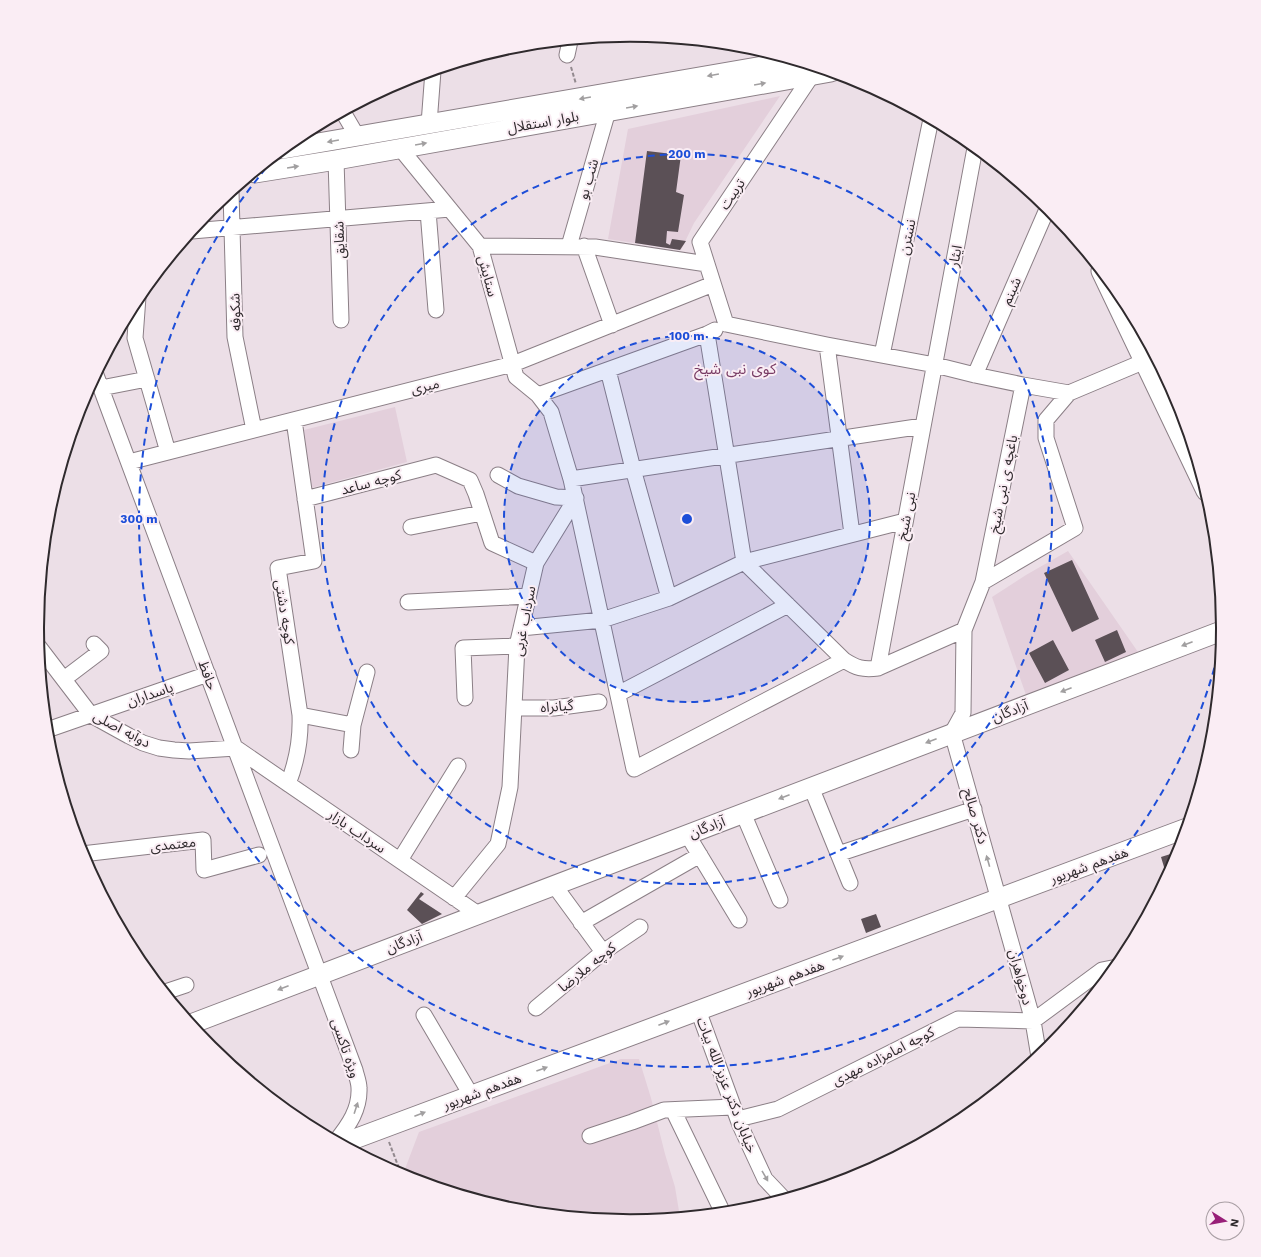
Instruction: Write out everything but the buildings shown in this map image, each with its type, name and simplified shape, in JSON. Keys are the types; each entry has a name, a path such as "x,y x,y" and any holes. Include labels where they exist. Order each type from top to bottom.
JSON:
{"main road":[{"name":"بلوار استقلال","path":"295,148 784,63"},
{"name":"بلوار استقلال","path":"263,172 820,74"},
{"path":"1114,297 1193,462"},
{"name":"آزادگان","path":"196,1022 1217,633"},
{"name":"هفدهم شهریور","path":"348,1142 1181,830"}],"street":[{"name":"تربیت","path":"726,324 700,242 812,75"},
{"path":"430,124 433,77"},
{"name":"شب بو","path":"568,246 608,111"},
{"path":"346,116 357,136"},
{"name":"نسترن","path":"882,355 930,125"},
{"name":"ستایش","path":"400,148 480,246 516,377 538,394"},
{"name":"ایثار","path":"935,365 975,154"},
{"name":"شقایق","path":"336,160 341,320"},
{"name":"شکوفه","path":"231,200 235,337 254,430"},
{"path":"201,230 450,210"},
{"path":"428,211 436,310"},
{"name":"شبنم","path":"975,375 1045,214"},
{"path":"480,246 584,246 707,264"},
{"path":"584,246 612,325"},
{"name":"میری","path":"129,462 513,364 713,284"},
{"path":"137,313 135,338 168,452"},
{"path":"844,660 634,769 576,498 551,412 538,394 707,334 726,324 935,365 1022,385 1069,393"},
{"path":"707,334 744,562 844,660 855,667 867,669 878,668 964,630 963,713 952,733"},
{"path":"827,344 852,534"},
{"path":"983,582 1075,528 1046,438 1046,420 1069,393 1145,360"},
{"name":"نبی شیخ","path":"878,668 935,365"},
{"path":"608,370 633,469 669,598"},
{"path":"99,382 147,380"},
{"name":"حافظ","path":"99,382 320,974"},
{"name":"باغچه ی نبی شیخ","path":"964,630 983,582 1022,385"},
{"name":"کوچه دشتی","path":"288,784 298,757 300,744 300,715 278,568 314,561 294,420"},
{"path":"571,479 923,426"},
{"name":"کوچه ساعد","path":"305,499 436,465 470,480 482,513"},
{"path":"498,475 518,486 556,497 576,498"},
{"name":"سرداب غربی","path":"454,898 498,844 510,787 517,646 528,596 536,563 576,498"},
{"path":"411,527 482,513 492,544 536,563"},
{"path":"521,628 602,620 669,598 744,562 905,521"},
{"path":"408,602 528,596"},
{"path":"618,694 788,606"},
{"path":"64,679 101,651 94,644"},
{"path":"465,698 463,648 517,646"},
{"name":"دوآبه اصلی","path":"45,654 91,715 144,743 159,748 190,751 236,748"},
{"path":"351,750 353,725 367,672"},
{"name":"پاسداران","path":"53,728 208,674"},
{"name":"گیانراه","path":"514,708 554,708 599,702"},
{"path":"300,715 353,725"},
{"name":"دکتر صالح","path":"952,733 999,898"},
{"name":"سرداب بازار","path":"236,748 478,914"},
{"path":"400,860 458,766"},
{"path":"811,787 850,883"},
{"path":"838,854 974,809"},
{"path":"743,813 780,900"},
{"path":"687,834 739,920"},
{"name":"معتمدی","path":"89,853 203,840 204,870 259,855"},
{"path":"581,922 700,855"},
{"path":"554,885 603,952"},
{"name":"دوخواهران","path":"999,898 1033,1021 1038,1050"},
{"name":"کوچه ملارضا","path":"536,1008 603,952 640,927"},
{"path":"1033,1021 1102,970 1108,969"},
{"name":"ویژه تاکسی","path":"320,974 360,1087 357,1108 347,1128 339,1137"},
{"path":"169,991 186,985"},
{"name":"خیابان دکتر عزیز الله بیات","path":"698,1010 736,1113 765,1179 781,1195"},
{"path":"424,1015 471,1095"},
{"name":"کوچه امامزاده مهدی","path":"590,1136 664,1110 736,1113 778,1109 958,1019 1033,1021"},
{"path":"673,1110 721,1208"}],"path":[{"path":"568,48 581,98"},
{"path":"384,1128 399,1167"}],"shaded area":[{"path":"780,96 694,223 681,250 608,239 628,129"},
{"path":"395,407 407,462 311,488 304,430"},
{"path":"1068,551 1138,652 1026,695 992,597 1026,575"},
{"path":"621,1059 639,1059 675,1187 679,1213 630,1215 592,1214 554,1210 516,1204 442,1184 405,1170 419,1132"}],"district":[{"name":"کوی نبی شیخ","path":"735,369"}]}
